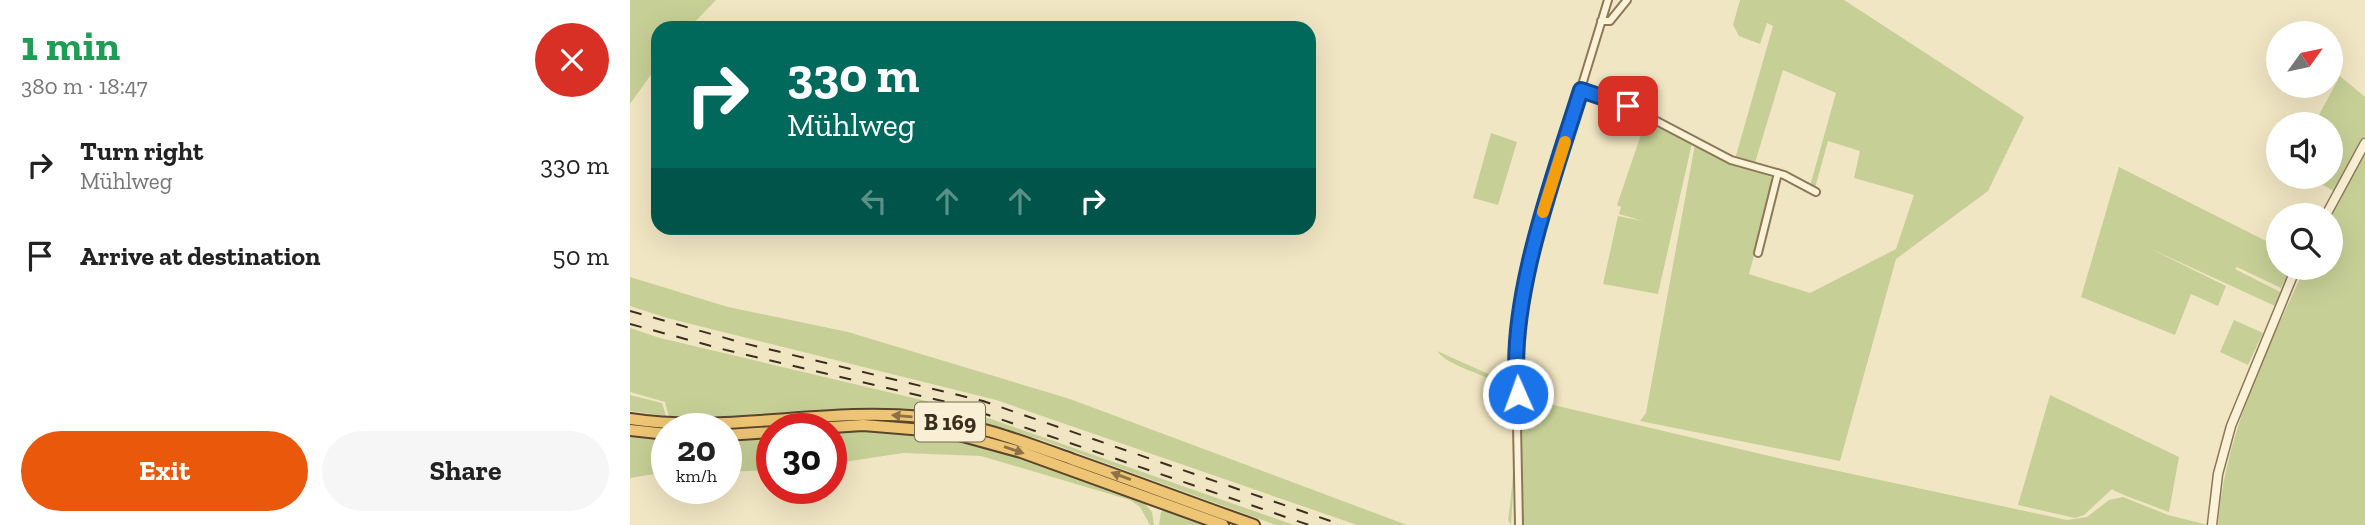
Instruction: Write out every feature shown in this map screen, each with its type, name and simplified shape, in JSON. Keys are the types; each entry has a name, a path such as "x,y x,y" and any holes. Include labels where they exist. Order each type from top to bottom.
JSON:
{"highway":[{"name":"B 169","path":"630,419 726,425 881,415 951,422 1018,440 1254,525"},
{"name":"B 169","path":"847,426 948,432 1021,452 1223,525"},
{"path":"630,430 651,432"}],"street":[{"path":"1519,525 1516,361 1524,302 1543,212 1608,0"},
{"path":"1601,21 1610,21 1627,0"},
{"path":"1581,90 1628,106 1731,160 1778,173 1816,192"},
{"path":"2332,203 2365,143"},
{"path":"1758,253 1778,173"},
{"path":"2212,525 2218,474 2231,426 2291,280"}],"green space":[{"path":"630,0 716,0 696,21 651,21 651,75 630,104"},
{"path":"1740,0 1844,0 2024,117 1988,191 1896,259 1840,461 1640,421 1646,413 1695,144 1730,162 1771,177 1774,183 1749,274 1810,293 1896,249 1914,195 1854,178 1860,151 1828,141 1815,188 1810,186 1836,93 1783,70 1754,166 1735,159 1773,26 1767,23 1760,44 1739,36 1733,25"},
{"path":"2343,79 2365,97 2365,136 2343,177 2343,112 2320,112 2328,98 2343,98"},
{"path":"1647,117 1692,143 1658,294 1603,284 1618,216 1643,221 1619,214 1621,207 1617,205"},
{"path":"1491,133 1517,142 1498,205 1473,198"},
{"path":"2365,150 2365,525 2218,525 2222,491 2239,425 2263,361 2299,280 2343,280 2343,203 2336,203"},
{"path":"2119,167 2266,241 2266,280 2285,280 2281,288 2237,267 2235,269 2280,292 2275,306 2149,248 2226,286 2218,306 2191,294 2175,335 2081,297"},
{"path":"630,277 728,307 848,332 1070,399 1407,525 1357,525 996,400 667,318 630,306"},
{"path":"2234,320 2263,333 2248,365 2220,352"},
{"path":"630,328 660,338 991,419 1294,525 1276,525 1042,440 950,415 859,408 756,413 756,416 742,417 742,413 668,413 665,402 630,392"},
{"path":"1437,351 1513,385 1515,465 1511,525 1508,520 1514,447 1511,406 1506,392 1499,383 1457,365"},
{"path":"630,395 662,403 665,413 651,414 630,411"},
{"path":"2050,395 2179,457 2169,512 2112,489 2084,515 2075,518 2018,505"},
{"path":"1524,398 1782,459 2067,520 2087,517 2109,500 2123,497 2168,515 2208,525 1522,525 1521,401"},
{"path":"847,419 934,423 975,431 1242,525 1234,525 1071,465 944,427 885,422 847,423"},
{"path":"869,429 941,437 1041,463 1141,499 1152,512 1154,525 1150,525 1140,507 1130,500 981,456 903,453 847,462 847,430"},
{"path":"630,434 651,436 651,475 630,478"},
{"path":"756,437 756,471 742,471 742,438"},
{"path":"1165,509 1211,525 1159,525 1161,512"}],"railway":[{"path":"630,311 743,343 983,401 1342,525"},
{"path":"630,324 726,350 959,405 1309,525"}],"slow traffic":[{"path":"1543,212 1565,142"}],"route":[{"path":"1518,394 1516,361 1533,257 1543,212 1581,90 1628,106"}]}
